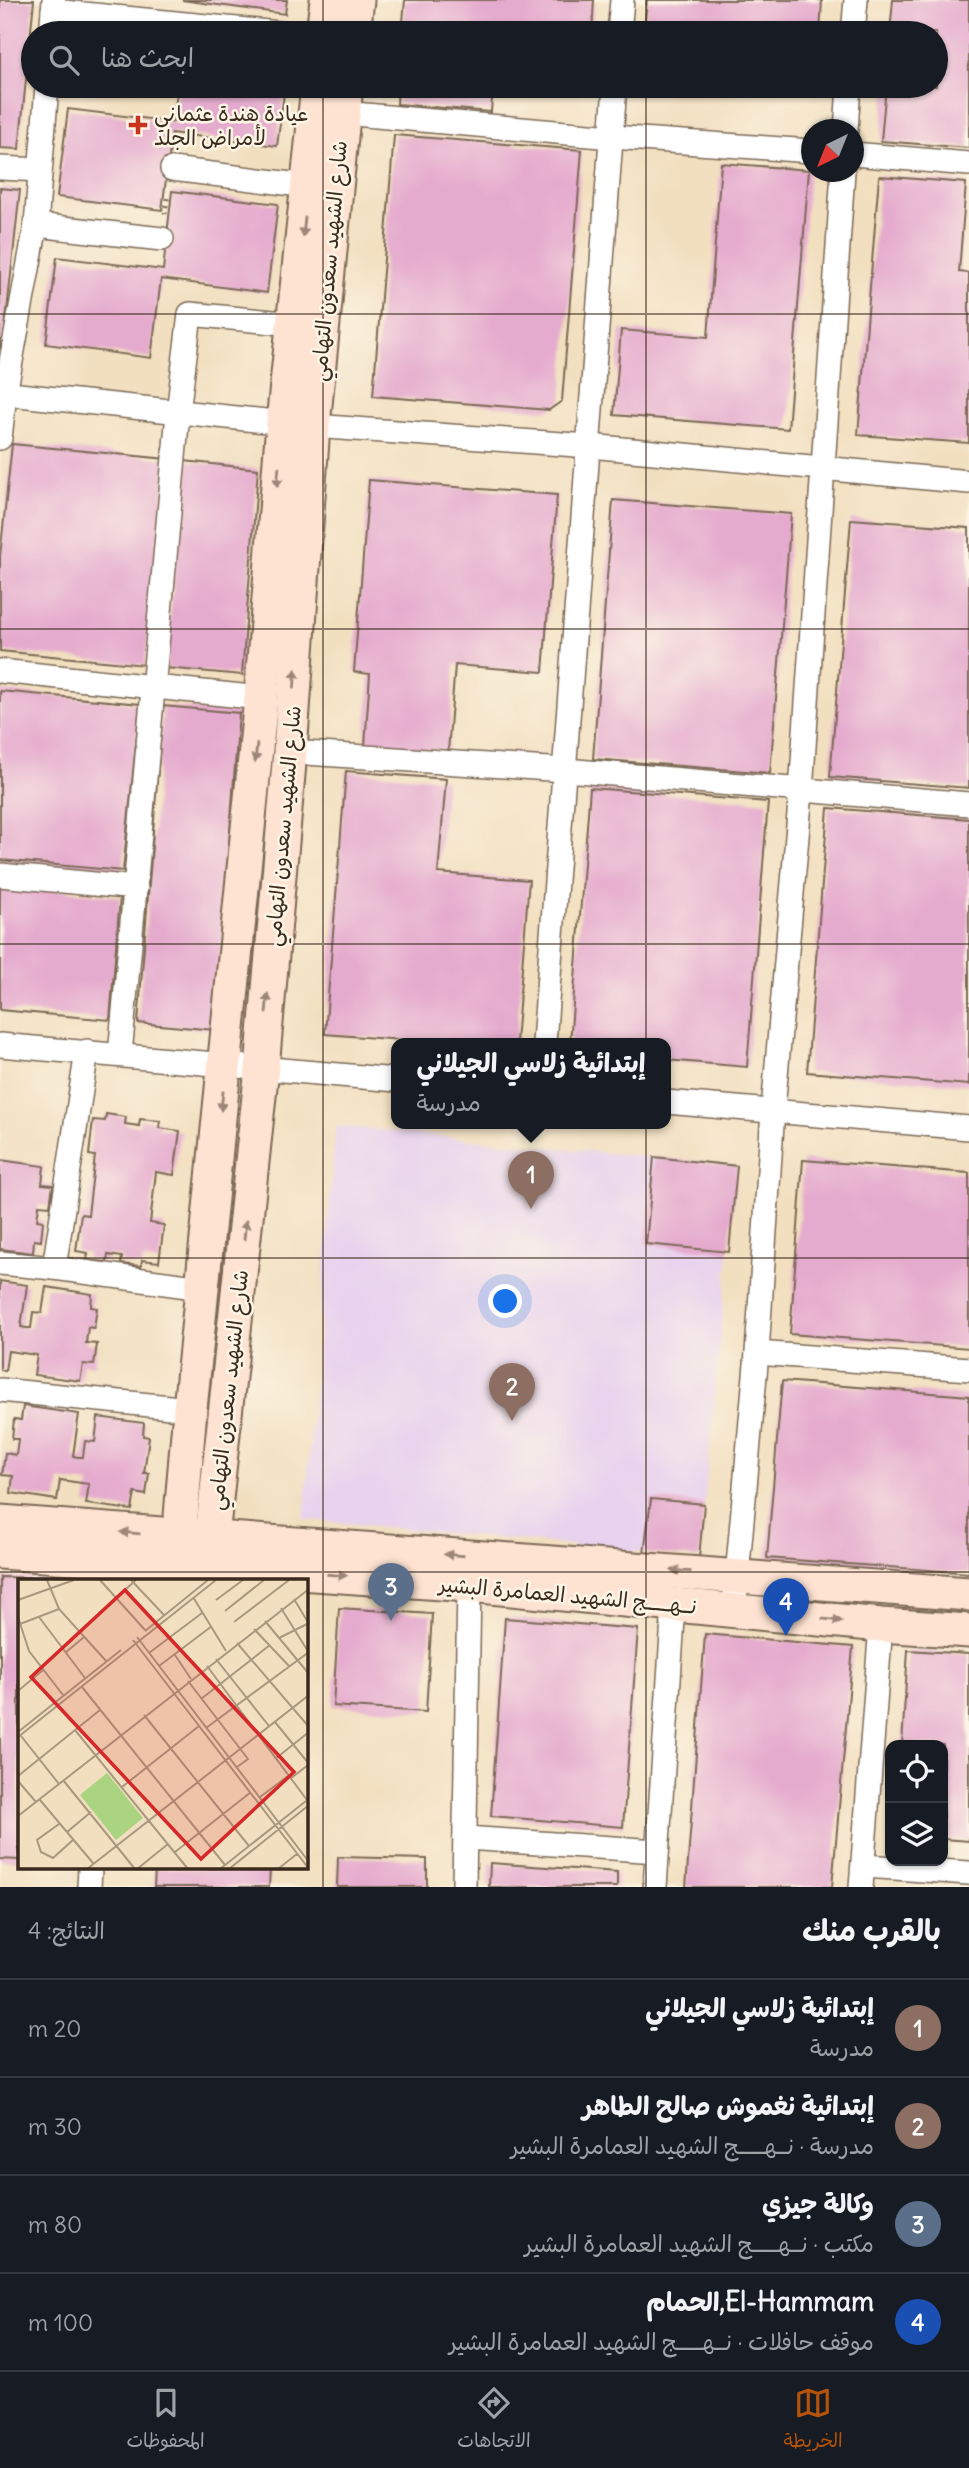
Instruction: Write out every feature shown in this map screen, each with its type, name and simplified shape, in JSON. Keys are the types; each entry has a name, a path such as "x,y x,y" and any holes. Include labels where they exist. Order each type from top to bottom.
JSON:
{"street":[{"path":"324,21 327,0"},
{"path":"354,21 357,0"},
{"path":"620,21 621,0"},
{"path":"854,21 856,0"},
{"path":"53,15 128,21"},
{"path":"0,438 2,393 36,225 46,98"},
{"name":"شارع الشهيد سعدون التهامي","path":"195,1551 262,1068 290,752 298,425 294,324 317,98"},
{"path":"544,1038 614,98"},
{"path":"847,119 848,98"},
{"path":"344,100 612,137 801,150"},
{"name":"شارع الشهيد سعدون التهامي","path":"195,1551 190,1409 261,698 344,100"},
{"path":"864,155 969,164"},
{"path":"0,168 40,170"},
{"path":"172,169 308,186"},
{"path":"734,1610 801,791 842,182"},
{"path":"36,225 162,239"},
{"path":"120,1055 178,413 190,314 294,324"},
{"path":"2,393 298,425 590,446 969,482"},
{"path":"0,671 261,698"},
{"path":"290,752 565,770 969,804"},
{"path":"0,875 136,888"},
{"path":"0,1045 391,1080"},
{"path":"54,1268 87,1051"},
{"path":"671,1102 969,1128"},
{"path":"0,1263 202,1288"},
{"path":"757,1353 969,1369"},
{"path":"0,1390 190,1409"},
{"name":"نــهـــــج الشهيد العمامرة البشير","path":"0,1522 195,1551 469,1585 969,1631"},
{"name":"نــهـــــج الشهيد العمامرة البشير","path":"0,1552 92,1569 195,1551 737,1575 969,1594"},
{"path":"464,1887 469,1585"},
{"path":"655,1887 674,1605"},
{"path":"881,1625 862,1877 969,1873"},
{"path":"465,1838 657,1851"}],"path":[{"path":"162,239 172,169"}],"shaded area":[{"path":"336,1126 737,1166 699,1558 304,1519"}],"building":[{"path":"0,0 34,0 32,21 21,21 21,98 24,98 19,149 0,148"},
{"path":"182,0 287,0 285,14"},
{"path":"405,0 594,0 593,21 403,21"},
{"path":"647,0 822,0 821,21 645,21"},
{"path":"893,0 969,0 969,148 881,141 885,98 948,98 948,21 891,21"},
{"path":"176,98 283,98 277,146 172,133 162,210 57,197 68,109 173,122"},
{"path":"397,98 492,98 491,112 397,104"},
{"path":"394,135 582,150 562,401 549,410 373,396"},
{"path":"721,163 801,169 801,182 808,182 788,429 614,415 621,330 708,337"},
{"path":"879,176 966,183 959,272 969,273 969,443 858,435"},
{"path":"0,188 20,190 3,348 0,348"},
{"path":"172,191 278,204 267,293 161,279 151,358 46,344 57,257 163,270"},
{"path":"12,444 167,459 145,665 0,651 0,556"},
{"path":"184,461 258,469 242,675 166,668"},
{"path":"369,480 557,495 543,672 455,665 448,752 365,746 370,674 354,672"},
{"path":"613,500 791,514 770,773 593,759"},
{"path":"851,519 969,528 969,788 830,777"},
{"path":"0,691 140,704 123,871 0,860"},
{"path":"163,706 239,713 215,1030 138,1023"},
{"path":"346,771 446,779 438,873 529,880 516,1038 391,1039 325,1034"},
{"path":"590,788 768,802 747,1067 671,1060 671,1038 570,1038"},
{"path":"828,808 969,819 969,1085 807,1072"},
{"path":"0,883 120,897 110,1020 0,1010"},
{"path":"106,1114 126,1117 125,1124 139,1126 140,1119 160,1121 159,1128 180,1131 174,1175 156,1172 150,1223 164,1225 159,1262 142,1260 141,1266 121,1264 122,1257 108,1255 107,1262 87,1260 88,1253 76,1251 81,1214 88,1215 95,1156 89,1155 93,1120 105,1121"},
{"path":"654,1157 737,1166 729,1252 646,1244"},
{"path":"0,1160 44,1166 42,1184 53,1185 50,1206 39,1205 37,1220 43,1221 41,1241 34,1240 33,1253 0,1249"},
{"path":"803,1160 969,1173 969,1348 790,1334"},
{"path":"0,1281 27,1285 21,1327 26,1328 31,1328 33,1312 42,1313 46,1287 92,1294 91,1307 97,1308 94,1328 88,1327 86,1343 97,1344 94,1365 83,1364 80,1381 34,1375 37,1355 8,1351 5,1371 0,1370"},
{"path":"782,1381 969,1396 969,1573 767,1558"},
{"path":"23,1406 79,1414 73,1456 78,1457 83,1457 85,1441 95,1442 98,1417 144,1423 143,1436 149,1437 144,1473 149,1473 146,1495 135,1493 132,1510 86,1504 89,1484 60,1480 57,1500 11,1493 13,1476 2,1475 5,1453 16,1455 18,1439 12,1439 14,1419 21,1420"},
{"path":"651,1499 704,1504 699,1558 644,1553"},
{"path":"0,1577 57,1578 18,1579 18,1860 0,1859"},
{"path":"339,1608 432,1614 426,1712 333,1706"},
{"path":"505,1618 638,1629 623,1827 491,1816"},
{"path":"705,1634 853,1647 832,1887 686,1887"},
{"path":"908,1650 969,1654 969,1841 948,1839 948,1740 902,1740"},
{"path":"338,1857 427,1859 427,1887 337,1887"},
{"path":"490,1863 617,1872 617,1887 489,1887"},
{"path":"155,1870 270,1870 269,1887 154,1887"}],"place":[{"name":"عيادة هندة عثماني لأمراض الجلد","path":"138,125"},
{"name":"إبتدائية زلاسي الجيلاني","path":"531,1209"},
{"name":"إبتدائية نغموش صالح الطاهر","path":"512,1421"},
{"name":"وكالة جيزي","path":"391,1621"},
{"name":"El-Hammam,الحمام","path":"786,1636"}]}
